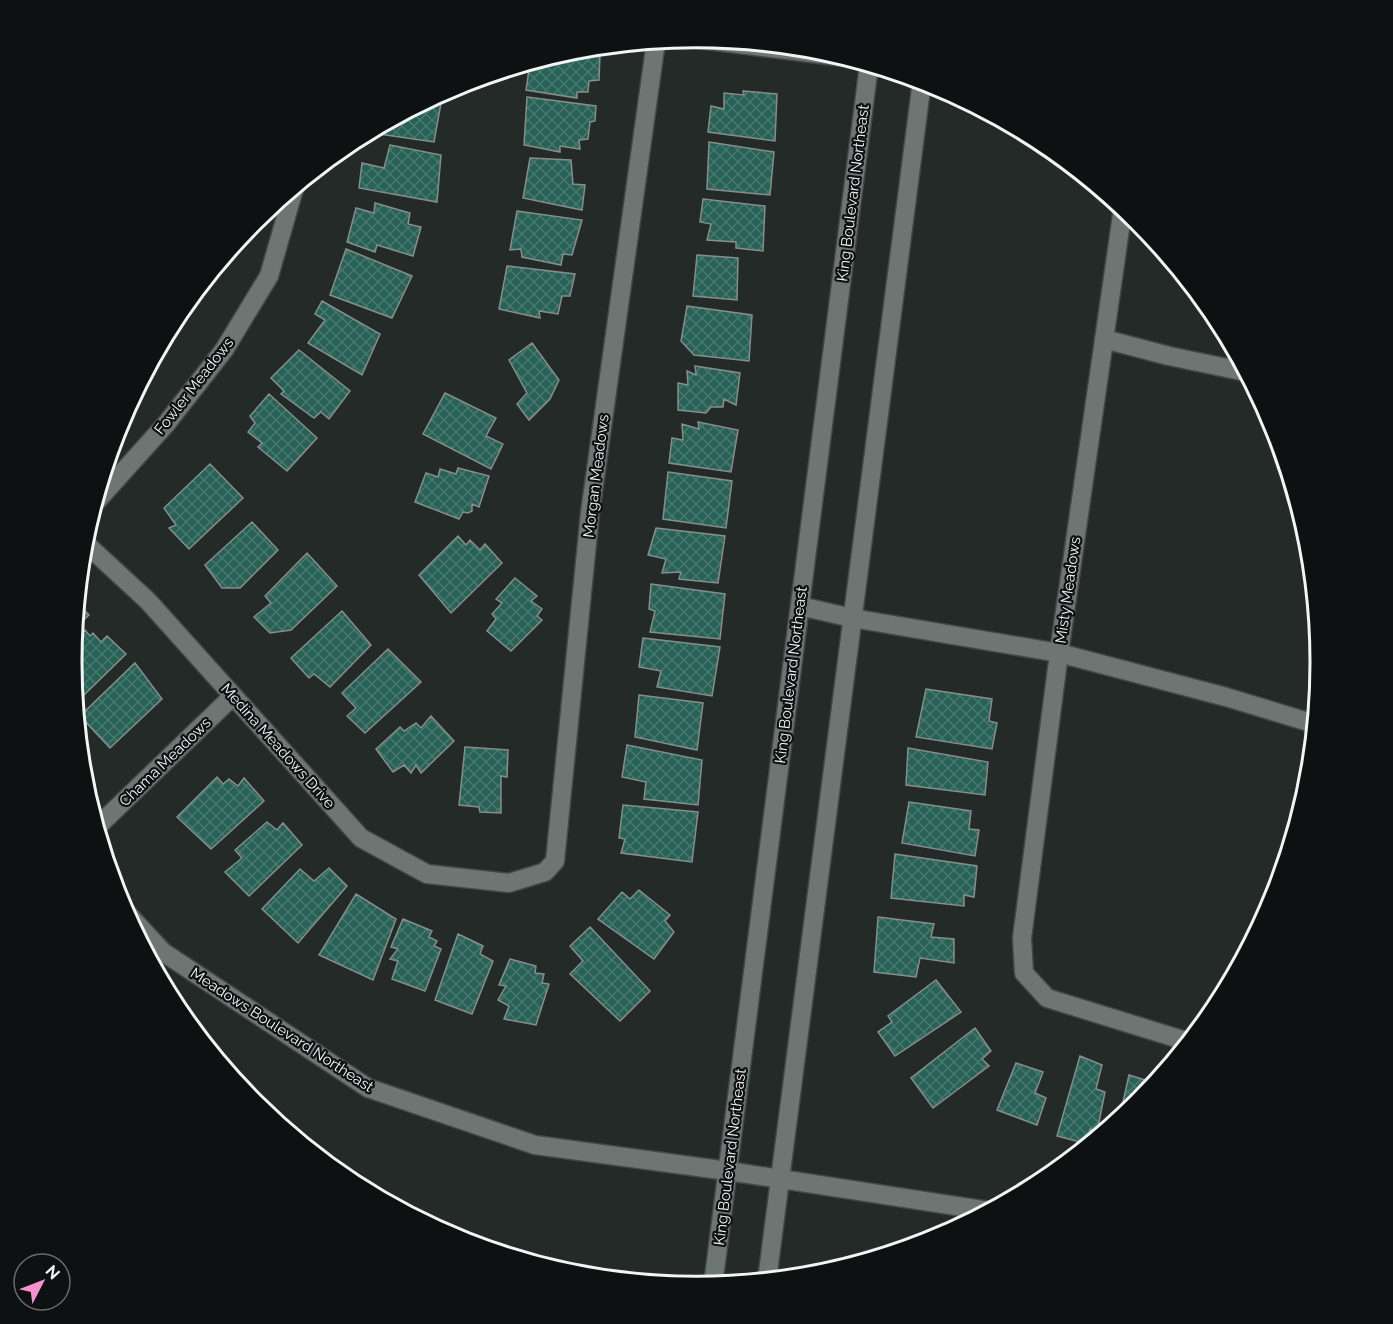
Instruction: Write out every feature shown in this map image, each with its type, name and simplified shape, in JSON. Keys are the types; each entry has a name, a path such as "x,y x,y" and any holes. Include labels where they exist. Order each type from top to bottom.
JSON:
{"street":[{"name":"Morgan Meadows","path":"509,883 545,872 555,861 590,513 655,49"},
{"name":"King Boulevard Northeast","path":"714,1276 868,73"},
{"path":"768,1272 921,91"},
{"name":"Fowler Meadows","path":"107,489 166,424 224,351 269,276 290,201"},
{"name":"Misty Meadows","path":"1121,219 1059,653 1022,938 1024,973 1047,998 1181,1040"},
{"path":"1104,339 1236,370"},
{"name":"Medina Meadows Drive","path":"93,550 148,602 361,838 427,874 509,883"},
{"path":"800,606 852,618 1059,653 1226,697 1307,722"},
{"name":"Chama Meadows","path":"103,822 233,696"},
{"name":"Meadows Boulevard Northeast","path":"145,932 163,952 368,1088 535,1145 728,1171 975,1209"}],"building":[{"path":"600,56 599,80 589,81 588,92 577,92 577,98 526,90 529,72"},
{"path":"743,91 777,94 775,141 708,132 711,106 724,109 724,93 744,95"},
{"path":"527,97 596,106 595,121 590,122 588,139 579,140 580,149 560,146 560,152 524,145"},
{"path":"441,104 434,142 382,135"},
{"path":"709,142 774,152 770,195 707,189"},
{"path":"390,145 441,155 437,202 359,188 362,163 384,168"},
{"path":"530,158 571,160 573,184 585,185 582,210 523,198"},
{"path":"703,199 765,206 763,251 736,248 736,242 707,240 711,224 700,222"},
{"path":"375,203 410,213 408,224 421,227 413,256 377,245 375,252 347,242 356,208 374,213"},
{"path":"517,211 582,220 572,255 563,254 561,265 522,257 521,249 510,250"},
{"path":"346,249 412,276 392,318 330,295"},
{"path":"697,255 738,258 737,300 693,296"},
{"path":"507,266 575,274 570,296 562,296 558,314 539,311 540,318 499,309"},
{"path":"322,301 380,334 362,375 308,343 325,320 315,314"},
{"path":"687,306 752,315 749,361 694,355 681,341"},
{"path":"532,343 559,380 550,399 529,420 517,404 527,393 509,360"},
{"path":"299,350 350,391 329,419 321,412 314,418 281,394 284,391 271,378"},
{"path":"695,366 740,373 736,405 724,399 723,407 711,407 706,413 678,410 678,383 688,385 687,371 696,375"},
{"path":"445,393 496,418 486,436 503,444 491,469 423,434"},
{"path":"269,394 317,438 287,471 258,447 262,443 248,432 255,423 250,416"},
{"path":"698,422 738,430 731,472 669,463 672,438 683,440 682,424 699,429"},
{"path":"210,464 243,498 189,549 169,528 176,525 164,508"},
{"path":"458,468 489,476 479,507 472,504 472,511 463,512 459,519 415,502 426,473 438,477 440,469 456,474"},
{"path":"668,472 732,481 726,528 663,519"},
{"path":"252,522 278,550 240,588 222,588 205,565"},
{"path":"656,528 725,536 718,583 679,579 681,572 662,573 666,559 648,555"},
{"path":"458,536 466,545 470,540 480,550 485,544 502,563 451,613 419,575"},
{"path":"307,553 337,586 291,630 270,633 254,617 271,603 265,596"},
{"path":"515,578 537,596 531,601 542,609 537,616 542,620 511,651 487,631 496,619 492,614 502,603 496,599"},
{"path":"651,584 725,594 720,639 650,632 655,611 649,609"},
{"path":"342,611 371,645 330,687 314,674 309,678 291,658"},
{"path":"85,630 90,636 93,633 101,642 107,636 126,654 84,695 82,662"},
{"path":"643,638 720,647 712,696 657,687 661,671 639,667"},
{"path":"388,649 421,682 365,733 347,716 356,708 342,693"},
{"path":"135,663 162,699 110,748 86,722 85,711"},
{"path":"926,689 992,699 989,721 997,723 992,749 916,737"},
{"path":"639,695 703,703 697,750 635,737"},
{"path":"431,716 454,741 421,773 416,765 411,773 404,765 393,772 376,749 400,727 404,731 416,723 421,728"},
{"path":"627,745 702,760 698,805 644,799 646,782 622,777"},
{"path":"465,747 508,750 507,777 501,776 501,813 480,812 479,807 459,805"},
{"path":"908,748 988,762 985,795 906,785"},
{"path":"217,777 223,784 229,779 238,786 244,778 264,801 211,849 177,817"},
{"path":"909,802 971,811 969,829 979,830 975,856 902,843"},
{"path":"623,805 698,812 692,862 621,853 625,839 619,838"},
{"path":"267,822 277,830 283,823 302,845 249,896 225,872 242,858 235,850"},
{"path":"895,854 977,866 974,897 964,895 964,906 891,898"},
{"path":"329,868 347,886 298,943 262,909 300,869 314,881"},
{"path":"639,890 670,915 665,921 674,932 654,959 598,919 622,892 630,899"},
{"path":"356,894 396,919 373,980 319,955"},
{"path":"878,917 934,924 931,937 954,939 954,963 920,958 916,977 874,972"},
{"path":"403,919 432,931 429,937 437,941 434,946 441,949 425,991 392,979 398,961 390,959 398,949 391,947"},
{"path":"590,927 650,991 620,1021 570,974 583,961 570,946"},
{"path":"458,934 483,946 480,954 493,961 472,1014 435,1000"},
{"path":"510,959 536,966 535,973 544,974 542,983 549,984 536,1025 504,1019 509,1006 498,1000 506,986 499,985"},
{"path":"936,980 961,1012 895,1056 878,1032 892,1022 888,1016"},
{"path":"975,1028 991,1051 982,1059 989,1066 933,1108 911,1078"},
{"path":"1080,1056 1102,1065 1096,1089 1105,1092 1098,1126 1093,1130 1090,1129 1089,1133 1079,1142 1057,1136"},
{"path":"1016,1063 1043,1072 1035,1093 1046,1098 1037,1125 997,1110"},
{"path":"1129,1075 1146,1080 1131,1096 1123,1104"}]}
